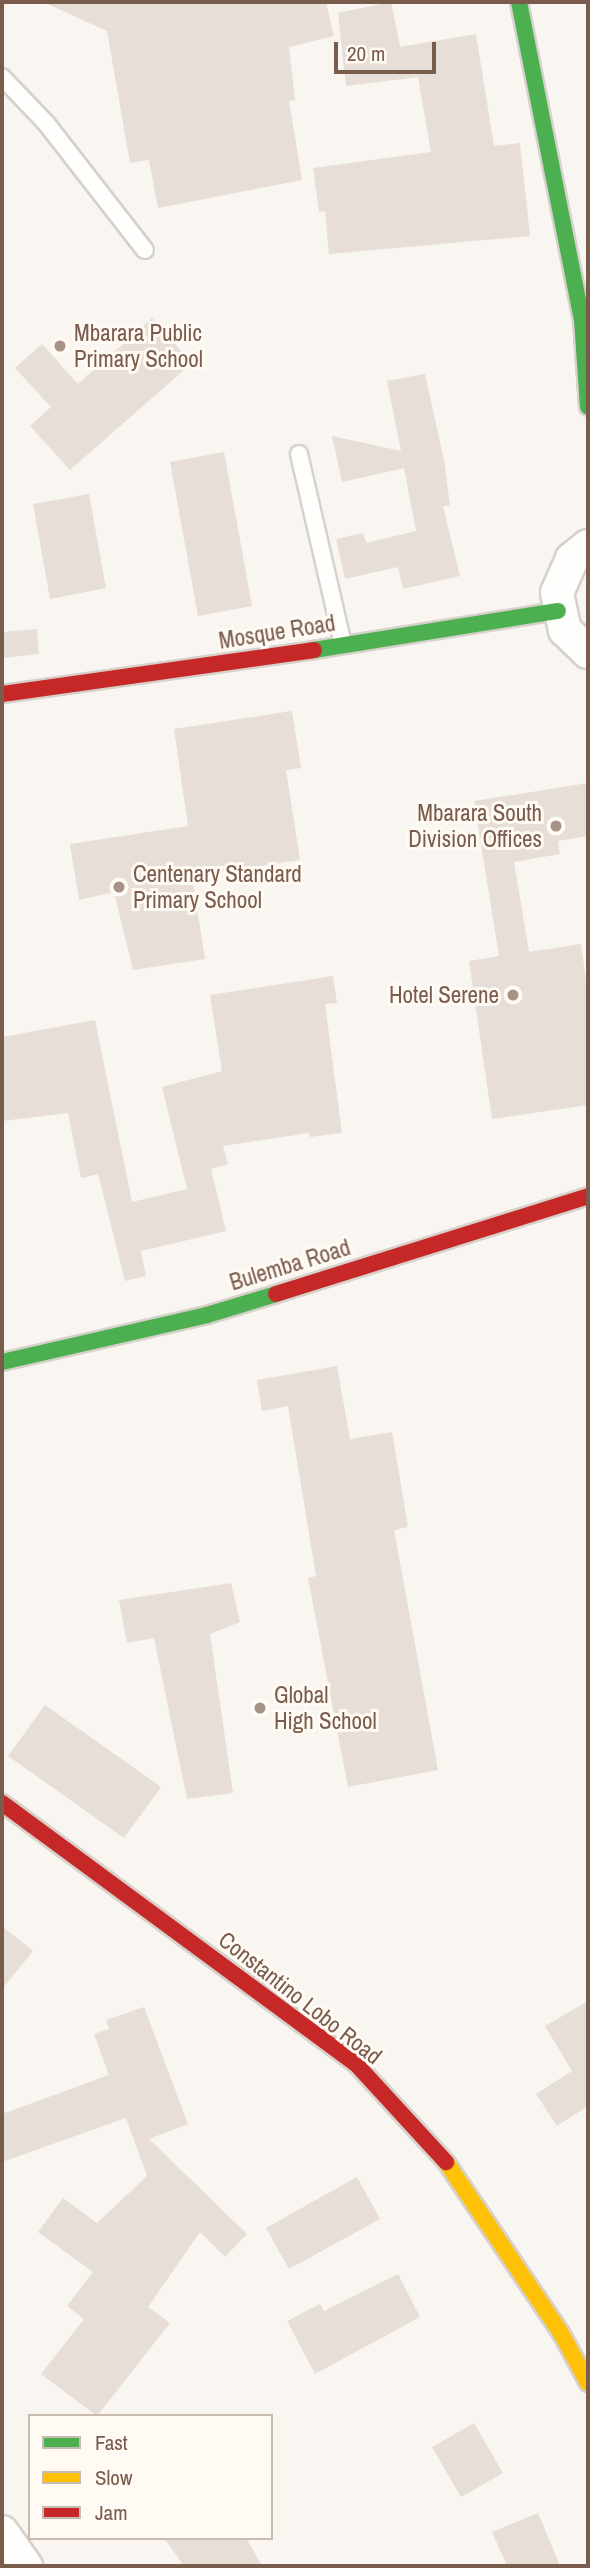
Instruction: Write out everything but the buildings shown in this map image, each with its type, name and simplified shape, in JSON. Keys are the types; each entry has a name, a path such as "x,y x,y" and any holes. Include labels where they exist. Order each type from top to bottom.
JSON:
{"street":[{"path":"519,2 585,318 588,407"},
{"path":"588,546 562,575 558,611 565,630 588,652"},
{"name":"Mosque Road","path":"2,694 558,611"},
{"name":"Bulemba Road","path":"2,1362 207,1315 588,1196"},
{"name":"Constantino Lobo Road","path":"2,1803 357,2064 459,2176 561,2333 588,2383"},
{"path":"2,2532 26,2566"}],"lane":[{"path":"2,77 46,123 145,250"},
{"path":"299,454 343,645"}],"traffic: fast":[{"path":"519,2 582,319 588,407"},
{"path":"314,650 558,611"},
{"path":"2,1362 207,1315 276,1294"}],"traffic: slow":[{"path":"446,2162 561,2333 588,2383"}],"traffic: jam":[{"path":"2,694 314,650"},
{"path":"276,1294 588,1196"},
{"path":"2,1803 357,2065 446,2162"}],"place":[{"name":"Mbarara Public Primary School","path":"60,346"},
{"name":"Mbarara South Division Offices","path":"556,826"},
{"name":"Centenary Standard Primary School","path":"119,887"},
{"name":"Hotel Serene","path":"513,995"},
{"name":"Global High School","path":"260,1708"}]}
